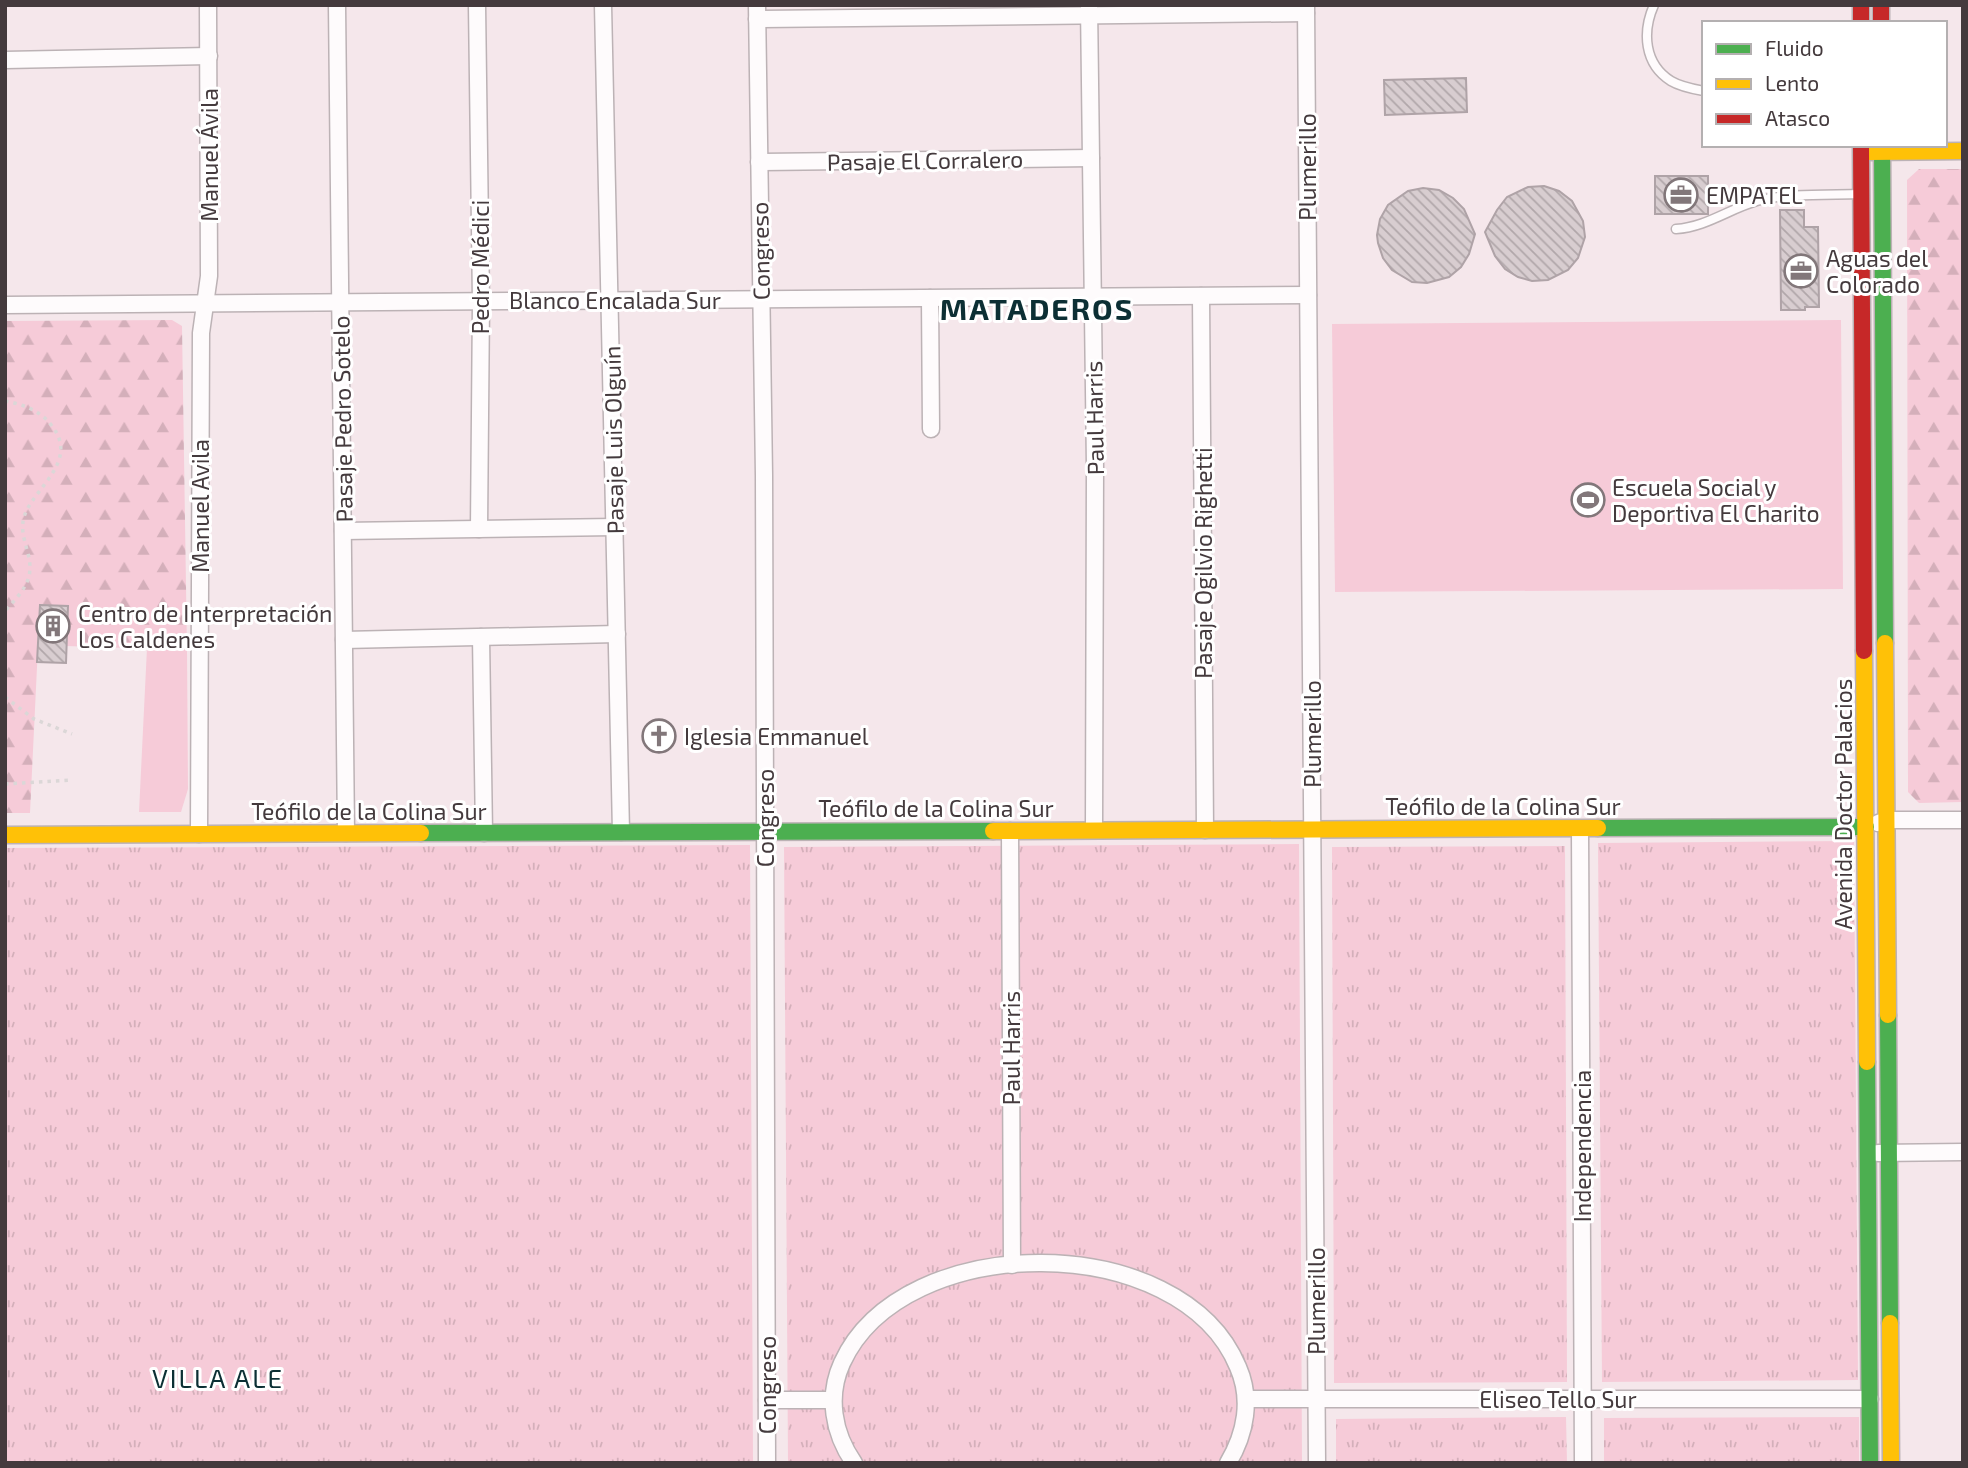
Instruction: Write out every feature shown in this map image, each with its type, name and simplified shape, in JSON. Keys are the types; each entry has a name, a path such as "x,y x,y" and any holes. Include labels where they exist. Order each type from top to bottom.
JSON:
{"main road":[{"name":"Avenida Doctor Palacios","path":"1882,148 1891,1463"},
{"path":"1861,149 1963,151"},
{"name":"Avenida Doctor Palacios","path":"1861,149 1870,1463"},
{"name":"Teófilo de la Colina Sur","path":"5,835 1866,827"}],"street":[{"name":"Manuel Ávila","path":"205,304 209,276 208,5"},
{"name":"Pasaje Pedro Sotelo","path":"337,5 346,833"},
{"name":"Pedro Médici","path":"477,5 481,302 479,529"},
{"name":"Pasaje Luis Olguín","path":"603,5 621,832"},
{"path":"757,12 1306,9"},
{"name":"Plumerillo","path":"1306,9 1317,1463"},
{"name":"Paul Harris","path":"1089,10 1095,467 1094,831"},
{"name":"Congreso","path":"757,12 765,832 767,1463"},
{"path":"5,60 209,56"},
{"name":"Pasaje El Corralero","path":"759,162 1091,158"},
{"name":"Blanco Encalada Sur","path":"5,306 1308,295"},
{"name":"Pasaje Ogilvio Righetti","path":"1201,296 1205,830"},
{"path":"930,298 931,429"},
{"name":"Manuel Avila","path":"199,834 201,333 205,304"},
{"path":"343,531 615,527"},
{"path":"344,640 617,634"},
{"path":"481,637 484,833"},
{"path":"1866,827 1887,820 1963,820"},
{"name":"Independencia","path":"1580,829 1583,1463"},
{"name":"Paul Harris","path":"1010,831 1012,1265"},
{"path":"1868,1153 1963,1152"},
{"path":"854,1463 836,1426 832,1400 838,1372 849,1348 865,1327 886,1308 910,1292 961,1273 1012,1265 1064,1264 1098,1268 1128,1276 1170,1295 1208,1322 1223,1339 1234,1356 1246,1399 1245,1420 1228,1463"},
{"name":"Eliseo Tello Sur","path":"1246,1399 1870,1398"},
{"path":"767,1401 832,1400"}],"lane":[{"path":"1654,5 1646,36 1651,60 1672,82 1702,90"},
{"path":"1676,229 1699,226 1752,202 1768,198 1862,194"}],"path":[{"path":"5,401 23,405 46,419 58,436 60,446 57,466 23,519 23,536 30,574 22,591 5,611"},
{"path":"5,697 34,719 72,733"},
{"path":"5,784 71,780"}],"green space":[{"path":"1919,169 1963,169 1963,802 1919,803 1908,792 1907,180"},
{"path":"172,320 182,326 187,650 66,646 68,606 40,605 30,813 5,813 5,321"},
{"name":"Escuela Social y Deportiva El Charito","path":"1841,320 1843,589 1335,592 1332,324"},
{"path":"147,648 187,650 188,789 181,812 139,812"},
{"path":"1854,841 1858,1380 1602,1382 1598,843"},
{"path":"1299,844 1302,1463 788,1463 784,847"},
{"path":"750,845 753,1463 5,1463 5,848"},
{"path":"1565,846 1567,1382 1334,1383 1332,847"},
{"path":"1566,1417 1567,1463 1336,1463 1336,1419"},
{"path":"1859,1417 1859,1463 1604,1463 1604,1418"}],"building":[{"path":"1466,78 1467,112 1385,115 1384,80"},
{"name":"EMPATEL","path":"1655,176 1708,176 1708,214 1655,214"},
{"path":"1544,186 1559,191 1572,201 1583,221 1585,237 1578,258 1568,270 1548,280 1532,281 1505,269 1495,256 1485,232 1507,197 1528,187"},
{"path":"1423,188 1439,190 1453,198 1464,209 1475,234 1469,254 1461,267 1449,277 1427,283 1412,282 1392,270 1383,258 1377,235 1380,219 1388,205 1408,191"},
{"name":"Aguas del Colorado","path":"1780,210 1804,210 1804,227 1818,227 1819,307 1781,310"},
{"name":"Centro de Interpretación Los Caldenes","path":"40,605 68,606 66,663 37,662"}],"traffic: fast":[{"path":"1882,147 1885,643"},
{"path":"1598,828 1866,827"},
{"path":"421,833 993,831"},
{"path":"1888,1015 1890,1323"},
{"path":"1867,1062 1870,1463"}],"traffic: slow":[{"path":"1870,152 1963,151"},
{"path":"1885,643 1888,1015"},
{"path":"1864,651 1867,1062"},
{"path":"993,831 1598,828"},
{"path":"5,835 421,833"},
{"path":"1890,1323 1891,1463"}],"traffic: jam":[{"path":"1861,5 1861,21"},
{"path":"1881,5 1881,21"},
{"path":"1861,147 1864,651"}],"place":[{"name":"EMPATEL","path":"1681,195"},
{"name":"Aguas del Colorado","path":"1801,271"},
{"name":"Escuela Social y Deportiva El Charito","path":"1588,500"},
{"name":"Centro de Interpretación Los Caldenes","path":"53,626"},
{"name":"Iglesia Emmanuel","path":"659,736"}],"district":[{"name":"MATADEROS","path":"1037,308"},
{"name":"VILLA ALE","path":"218,1377"}]}
